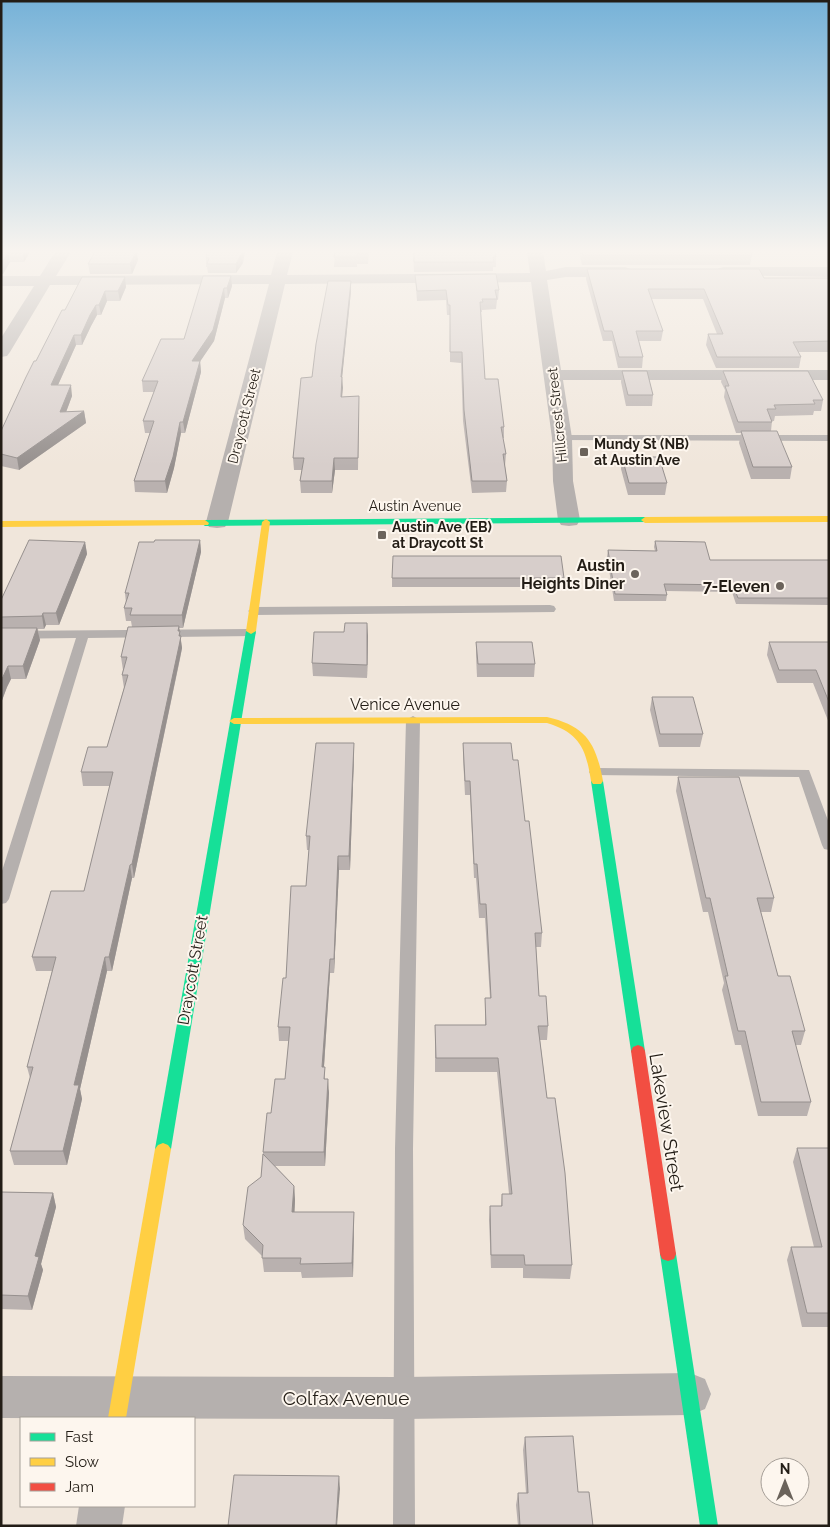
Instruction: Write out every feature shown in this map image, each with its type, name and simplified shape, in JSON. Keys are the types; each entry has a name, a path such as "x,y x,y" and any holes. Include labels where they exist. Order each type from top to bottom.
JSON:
{"street":[{"path":"1,352 19,323"},
{"name":"Draycott Street","path":"217,522 268,323"},
{"name":"Hillcrest Street","path":"545,323 562,438 563,481 569,520"},
{"path":"553,375 829,375"},
{"name":"Austin Avenue","path":"1,524 829,519"},
{"name":"Draycott Street","path":"118,1407 254,612 266,522"},
{"name":"Venice Avenue","path":"234,721 533,719 559,722 575,729"},
{"name":"Lakeview Street","path":"575,729 586,740 592,753 596,772 709,1526"},
{"name":"Colfax Avenue","path":"1,1398 118,1407 404,1398 690,1394"},
{"path":"99,1526 102,1507"}],"lane":[{"path":"562,438 829,438"},
{"path":"254,612 550,609"},
{"path":"1,635 250,632"},
{"path":"1,899 82,634"},
{"path":"404,1526 404,1139 413,720"},
{"path":"596,772 804,773 829,845"}],"building":[{"path":"55,323 86,323 81,335 74,335 51,385 71,385 60,412 84,411 17,458 1,454 1,431 34,361 36,361"},
{"path":"189,323 215,323 213,330 192,361 200,361 183,422 180,422 173,457 165,481 134,481 154,421 143,421 158,381 142,381 161,339 184,339"},
{"path":"320,323 347,323 341,377 341,397 359,396 358,458 334,458 332,481 300,481 304,458 293,458 301,378 312,377"},
{"path":"450,323 481,323 485,379 498,379 504,427 501,427 506,454 503,454 507,481 472,481 464,410 462,352 450,352"},
{"path":"602,323 660,323 663,331 636,331 643,357 619,357 612,331 604,331"},
{"path":"718,323 829,323 829,341 793,342 801,357 717,357 708,334 723,334"},
{"path":"622,371 647,371 653,395 628,395"},
{"path":"723,371 808,371 823,400 813,400 815,404 774,405 776,409 767,409 772,422 738,422 725,386 729,386"},
{"path":"741,431 777,431 792,467 753,467"},
{"path":"622,457 659,457 667,483 629,483"},
{"path":"29,540 85,542 56,613 43,613 42,616 1,617 1,600"},
{"path":"155,540 200,540 182,615 130,615 132,608 124,608 129,593 125,593 139,542 154,542"},
{"path":"655,541 705,542 710,560 829,560 829,598 738,598 733,585 664,584 667,595 615,594 608,550 657,551"},
{"path":"393,556 561,556 564,578 392,578"},
{"path":"345,623 367,623 367,665 312,663 314,632 344,632"},
{"path":"179,626 179,636 181,636 132,864 130,865 109,957 105,957 74,1085 79,1085 63,1151 10,1151 33,1067 27,1067 56,957 32,957 51,891 84,891 113,772 81,772 88,747 107,747 128,675 122,675 127,657 121,657 128,627"},
{"path":"1,628 37,628 23,666 8,666 1,681"},
{"path":"476,642 532,642 535,664 478,664"},
{"path":"769,642 829,642 829,702 816,670 779,670"},
{"path":"652,697 693,697 703,734 660,734"},
{"path":"316,743 354,743 349,856 338,856 334,959 330,959 322,1067 325,1067 324,1079 328,1079 324,1152 263,1152 267,1113 271,1113 275,1079 285,1079 290,1027 278,1027 283,978 286,978 291,886 306,886 310,836 306,836"},
{"path":"463,743 511,743 513,760 518,760 525,821 529,821 542,933 535,933 539,996 546,996 548,1026 538,1026 547,1098 555,1098 565,1173 572,1265 525,1265 524,1255 491,1255 490,1206 502,1206 502,1194 512,1194 498,1058 436,1058 435,1025 486,1025 485,998 491,998 486,904 480,904 477,864 474,864 470,781 465,781"},
{"path":"678,777 739,777 774,898 757,898 778,976 790,976 805,1031 792,1031 811,1102 761,1102 745,1031 738,1031 725,976 728,976 710,898 706,898"},
{"path":"797,1148 829,1148 829,1313 807,1313 791,1247 822,1247"},
{"path":"263,1154 294,1186 292,1212 354,1212 352,1263 300,1264 301,1258 262,1258 263,1245 243,1225 248,1187 261,1177"},
{"path":"1,1192 53,1193 35,1256 39,1257 28,1296 1,1295"},
{"path":"573,1436 578,1492 589,1492 593,1526 520,1526 518,1493 528,1493 525,1437"},
{"path":"234,1475 339,1476 336,1526 228,1526"}],"traffic: fast":[{"path":"205,523 645,520"},
{"path":"163,1149 251,631"},
{"path":"597,781 638,1051"},
{"path":"668,1254 709,1526"}],"traffic: slow":[{"path":"645,520 829,519"},
{"path":"251,631 266,522"},
{"path":"1,524 205,523"},
{"path":"234,721 547,720 570,728 584,740 589,748 597,781"},
{"path":"117,1417 163,1149"}],"traffic: jam":[{"path":"638,1051 668,1254"}],"place":[{"name":"Mundy St (NB) at Austin Ave","path":"584,452"},
{"name":"Austin Ave (EB) at Draycott St","path":"382,535"},
{"name":"Austin Heights Diner","path":"635,574"},
{"name":"7-Eleven","path":"780,586"}]}
